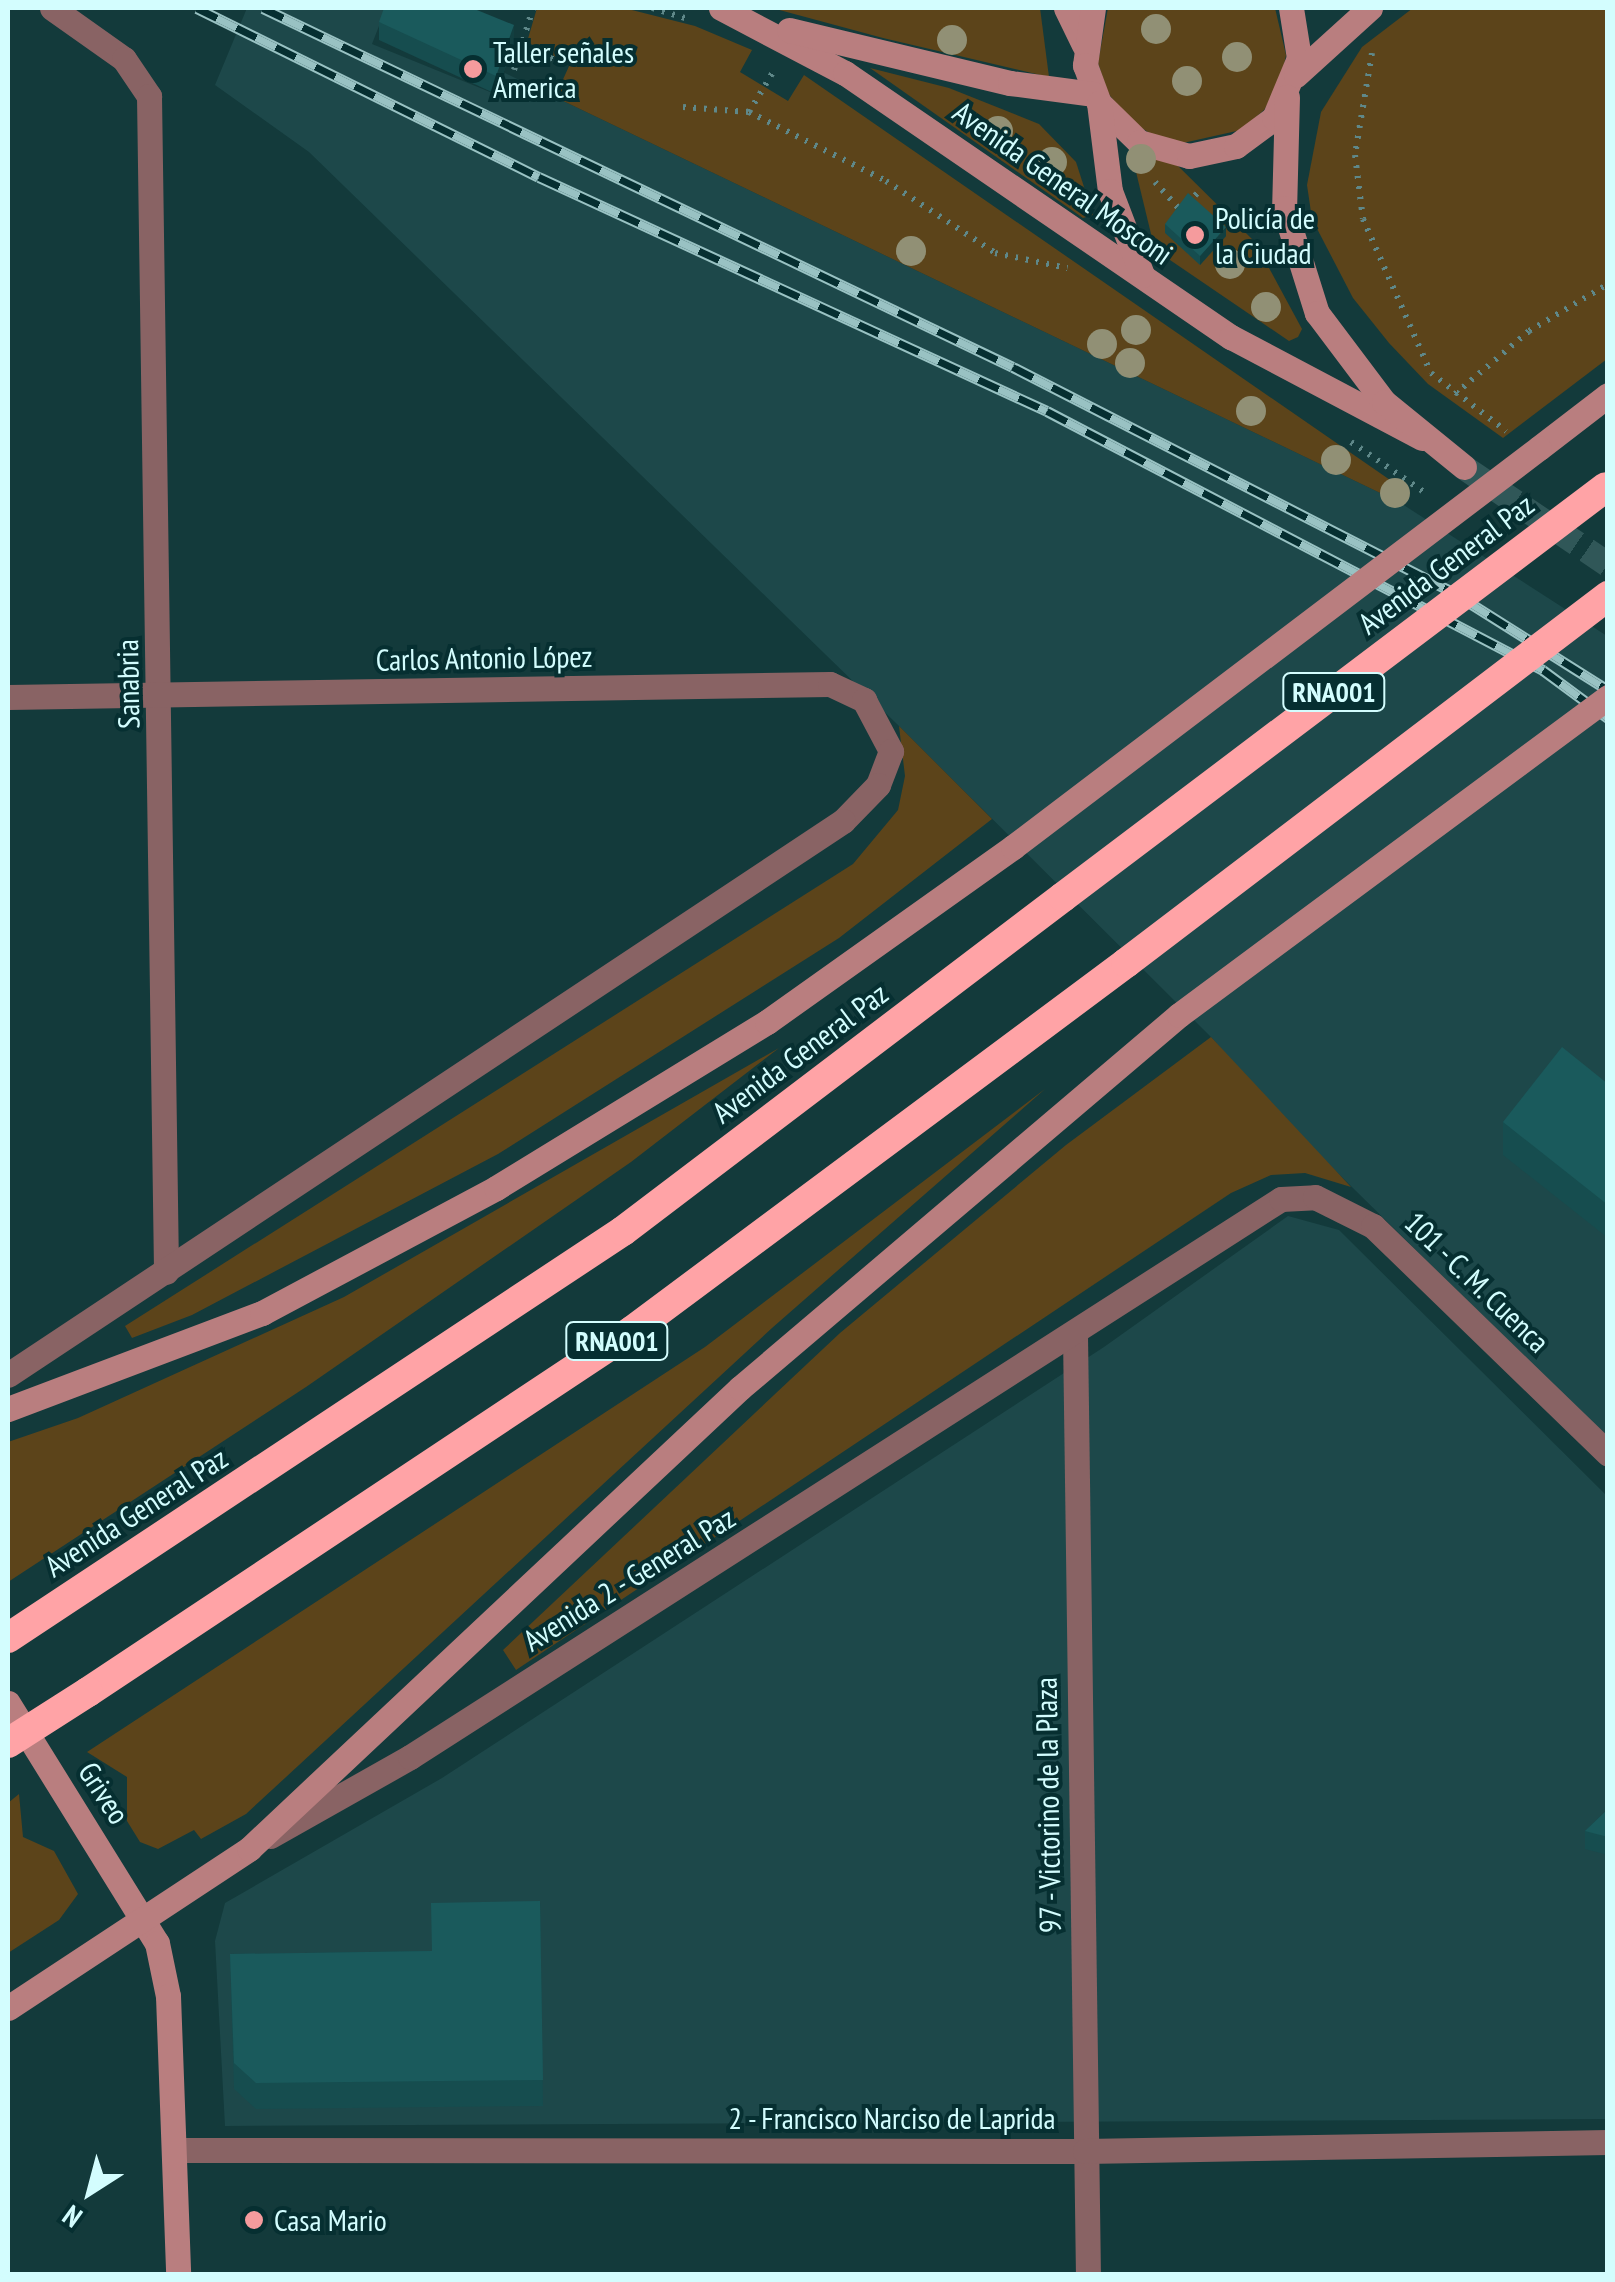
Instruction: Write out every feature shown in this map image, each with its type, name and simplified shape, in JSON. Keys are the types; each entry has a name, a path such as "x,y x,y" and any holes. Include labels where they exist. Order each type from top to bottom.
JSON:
{"highway":[{"name":"Avenida General Paz","path":"8,1638 623,1231 1607,486"},
{"name":"RNA001","path":"8,1743 633,1330 1126,963 1608,596"}],"street":[{"name":"Sanabria","path":"52,8 124,59 149,96 162,697 166,1272"},
{"name":"Avenida General Mosconi","path":"721,8 750,20 858,82 1231,337 1422,438 1464,467"},
{"path":"1066,8 1084,45 1110,192 1142,275"},
{"path":"1084,45 1093,8"},
{"name":"Avenida General Mosconi","path":"1291,8 1298,41 1282,189 1296,262 1348,361 1422,438"},
{"path":"750,20 1010,83 1096,98 1139,142 1189,156 1213,154 1257,134 1291,86 1370,8"},
{"name":"Avenida General Paz","path":"8,1409 262,1313 496,1188 766,1022 1014,847 1608,395"},
{"name":"Carlos Antonio López","path":"8,697 830,684 864,700 878,720 891,751 878,785 843,821 166,1272"},
{"path":"249,1848 740,1388 1179,1015 1608,696"},
{"name":"101 - C. M. Cuenca","path":"1281,1200 1315,1197 1373,1226 1608,1454"},
{"name":"Avenida 2 - General Paz","path":"8,2008 249,1848 410,1756 1281,1200"},
{"path":"8,1375 166,1272"},
{"name":"97 - Victorino de la Plaza","path":"1075,1335 1088,2274"},
{"name":"Griveo","path":"8,1703 146,1919 164,1968 176,2150 178,2274"},
{"name":"2 - Francisco Narciso de Laprida","path":"176,2150 1085,2151 1608,2142"}],"path":[{"path":"514,70 533,8"},
{"path":"1378,39 1358,129 1358,204 1431,373 1455,394 1529,330 1608,284"},
{"path":"522,44 565,65"},
{"path":"750,112 782,58"},
{"path":"684,107 750,112 886,180 995,253 1067,268"}],"shaded area":[{"path":"247,8 386,8 372,44 495,94 505,73 1399,502 1607,636 1607,1438 1292,1128 1211,1037 899,726 309,152 215,85"},
{"path":"537,8 624,8 695,26 752,50 740,72 788,101 804,75 1406,491 1399,502 555,97 570,64 527,42"},
{"path":"772,8 1040,8 1049,77 883,38"},
{"path":"1108,8 1275,8 1286,55 1280,85 1264,110 1241,130 1183,143 1154,136 1128,119 1108,93 1098,63"},
{"path":"1413,8 1607,8 1607,359 1503,438 1428,384 1389,343 1353,298 1312,219 1307,185 1321,112 1362,47"},
{"path":"870,68 949,88 1039,124 1076,162 1093,215 1083,218"},
{"path":"1129,143 1173,161 1255,242 1302,329 1298,337 1289,341 1170,260 1152,238"},
{"path":"899,726 992,819 839,938 498,1154 192,1315 132,1338 125,1326 853,864 898,810 905,776"},
{"path":"1211,1037 1351,1187 1305,1173 1271,1175 1231,1193 516,1670 503,1650 840,1333 1066,1145"},
{"path":"779,1048 631,1162 306,1387 8,1582 8,1442 78,1418 344,1297"},
{"path":"1045,1089 772,1328 246,1814 201,1839 194,1830 158,1849 140,1842 127,1821 127,1777 87,1752 705,1347"},
{"path":"1288,1216 1339,1230 1607,1496 1607,2119 225,2126 215,1941 225,1903 442,1778 1104,1347"},
{"path":"19,1794 23,1837 54,1851 78,1894 59,1920 8,1953 8,1803"}],"building":[{"name":"Taller señales America","path":"384,8 472,8 514,25 496,76 379,22"},
{"name":"Policía de la Ciudad","path":"1188,193 1226,227 1200,256 1165,224"},
{"path":"1562,1047 1608,1084 1608,1205 1503,1122"},
{"path":"1608,1809 1608,1837 1585,1831"},
{"path":"540,1901 543,2080 256,2083 234,2063 230,1954 432,1951 431,1903"}],"tunnel":[{"path":"1464,467 1608,564"}],"railway":[{"path":"197,8 539,177 1047,411 1543,670 1608,718"},
{"path":"263,8 1013,367 1451,591 1608,690"}],"place":[{"name":"Taller señales America","path":"473,69"},
{"name":"Policía de la Ciudad","path":"1195,235"},
{"name":"Casa Mario","path":"254,2220"}]}
